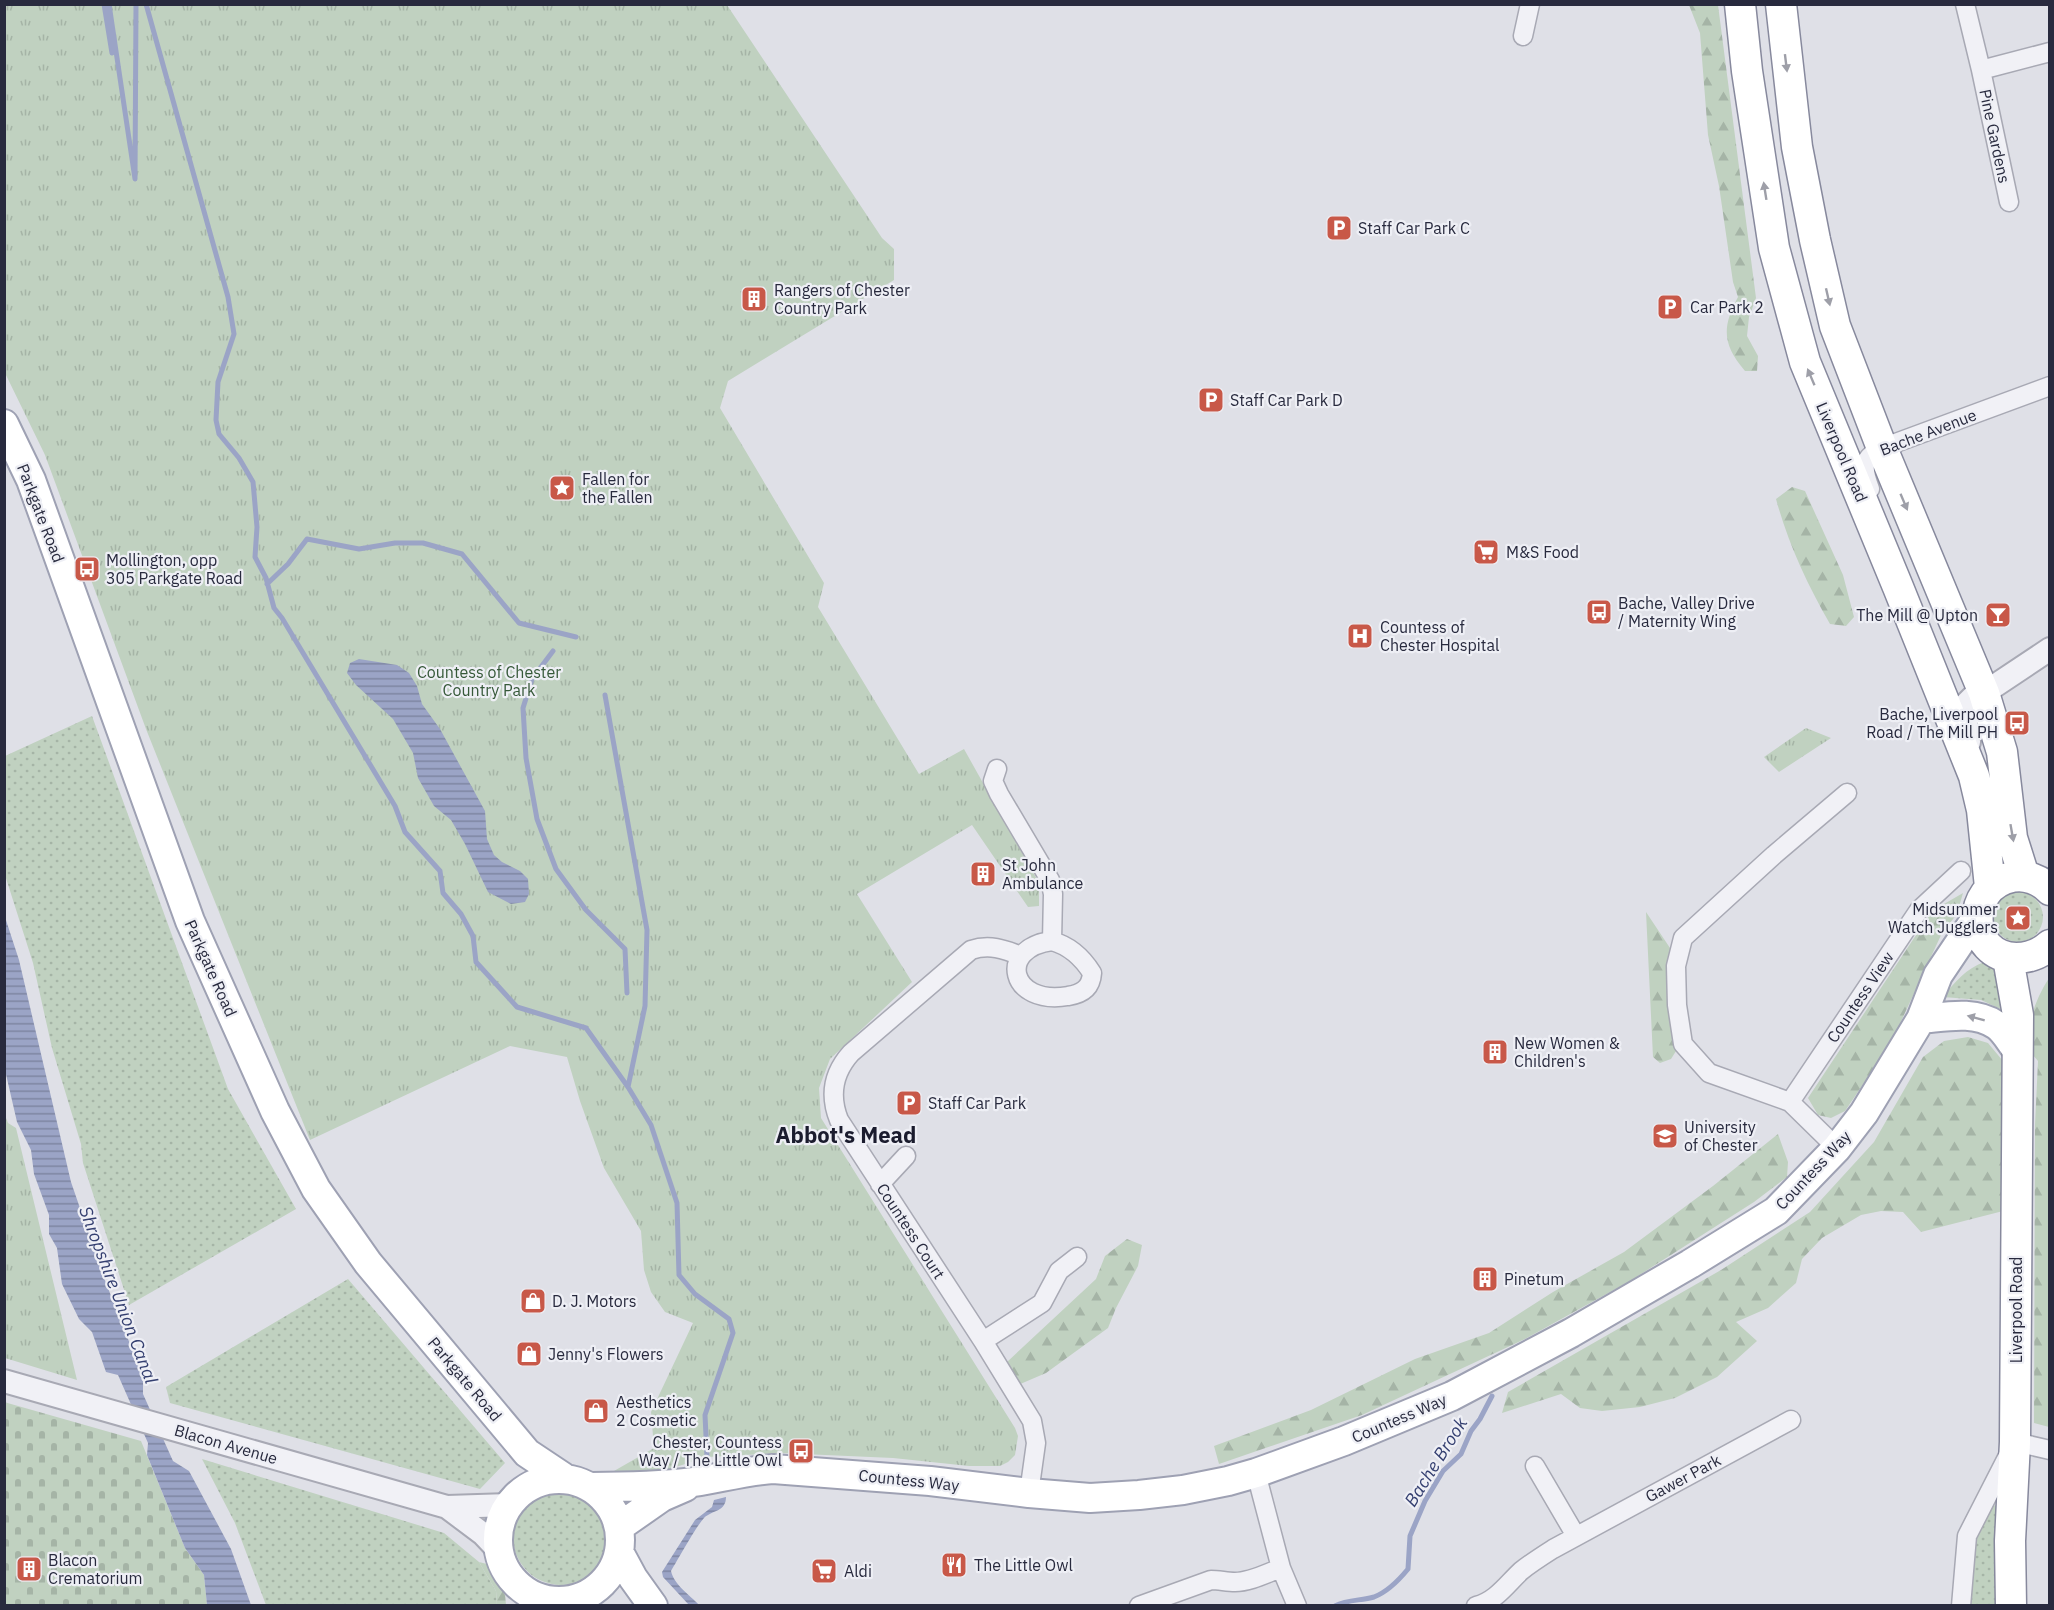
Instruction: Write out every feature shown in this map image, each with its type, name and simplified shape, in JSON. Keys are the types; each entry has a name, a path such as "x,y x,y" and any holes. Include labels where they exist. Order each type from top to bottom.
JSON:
{"highway":[{"name":"Liverpool Road","path":"1740,4 1747,71 1774,248 1804,362 1974,776 1983,819 1990,887"},
{"path":"1747,71 1750,4"},
{"path":"1781,4 1797,147 1835,326 1882,448 1984,693 2002,752 2012,838 2037,883"},
{"path":"1977,916 1979,902 1990,887 2002,879 2037,883"},
{"name":"Liverpool Road","path":"1977,916 1981,935 1999,952 2018,1015 2015,1442 2010,1541 2011,1605"},
{"name":"Liverpool Road","path":"2018,1015 2045,949"},
{"path":"1999,952 2027,958 2045,949"}],"main road":[{"name":"Parkgate Road","path":"4,424 31,480 190,921 275,1111 316,1189 369,1263 527,1453 563,1477"},
{"name":"Countess Way","path":"591,1487 632,1487 695,1482 772,1469 930,1481 1029,1493 1090,1497 1139,1495 1183,1490 1228,1481 1344,1441 1452,1396 1571,1333 1776,1211 1838,1148 1864,1113 1922,1019 1938,975 1977,916"},
{"path":"1938,975 1999,952"},
{"path":"1922,1019 1965,1015 1981,1018 1997,1025 2017,1050"},
{"path":"527,1453 518,1496 500,1527 499,1551 507,1571 522,1596 535,1596 566,1603 584,1596 607,1578 615,1566 619,1540"},
{"path":"518,1496 544,1481 563,1477 591,1487 609,1505 633,1578 653,1605"},
{"name":"Countess Way","path":"619,1540 662,1497 695,1482"},
{"path":"596,1588 620,1595 639,1605"}],"street":[{"path":"1523,36 1530,4"},
{"path":"1726,4 1747,71"},
{"name":"Pine Gardens","path":"1965,4 2009,202"},
{"name":"Pine Gardens","path":"1981,70 2049,52"},
{"name":"Bache Avenue","path":"1898,587 1885,526 1864,474 1865,464 1870,454 2049,386"},
{"path":"1974,776 1964,706 1973,697 1984,693 2049,649"},
{"path":"997,769 993,781 999,794 1050,880 1053,894 1052,941"},
{"path":"1838,1148 1790,1102 1709,1073 1683,1044 1677,1005 1676,966 1683,938 1774,855 1847,793"},
{"name":"Countess View","path":"1790,1102 1919,910 1960,871"},
{"path":"1052,941 1072,950 1081,958 1092,973 1089,986 1080,993 1054,999 1033,994 1025,988 1017,972 1017,964 1021,957 1030,947 1052,941"},
{"name":"Countess Court","path":"1021,957 998,947 980,947 971,950 862,1043 842,1064 833,1089 833,1098 839,1120 983,1341 1032,1421 1036,1443 1029,1493"},
{"path":"880,1184 906,1156"},
{"path":"983,1341 1042,1303 1059,1271 1077,1257"},
{"name":"Blacon Avenue","path":"4,1381 447,1507 483,1534 499,1551"},
{"name":"Gawer Park","path":"1476,1605 1484,1604 1500,1593 1522,1570 1553,1549 1791,1420"},
{"path":"1961,1605 1967,1536 2015,1442 2049,1450"},
{"path":"1535,1466 1576,1536"},
{"path":"1256,1473 1281,1568 1297,1605"},
{"name":"Blacon Avenue","path":"447,1507 518,1496"},
{"path":"1139,1605 1211,1580 1234,1582 1246,1580 1281,1568"}],"green space":[{"name":"Countess of Chester Country Park","path":"5,5 727,5 882,238 894,249 894,280 728,381 720,408 824,583 818,607 919,774 964,749 1039,883 1039,906 1028,907 972,825 857,894 912,982 830,1059 819,1088 821,1118 1015,1428 1018,1436 1015,1455 1008,1462 1000,1466 969,1466 893,1458 780,1453 707,1457 654,1474 614,1471 654,1448 651,1412 693,1323 665,1312 651,1292 644,1270 641,1231 604,1168 567,1057 510,1046 310,1140 146,729 45,455 5,373"},
{"path":"1689,5 1718,5 1756,298 1749,317 1747,336 1758,356 1757,371 1745,371 1728,344 1727,326 1738,297 1733,282 1719,186 1708,135 1700,33"},
{"path":"1792,487 1805,491 1843,575 1854,617 1846,626 1830,624 1792,547 1776,499"},
{"path":"92,716 228,1089 296,1209 129,1305 83,1163 81,1144 52,1048 33,963 5,875 5,756"},
{"path":"1806,728 1831,738 1779,772 1764,757"},
{"path":"2013,892 2023,892 2036,899 2043,912 2043,922 2036,935 2023,942 2013,942 2004,938 1997,931 1993,922 1993,912 1997,903 2004,896"},
{"path":"1963,893 1957,914 1942,933 1891,1043 1845,1111 1831,1118 1818,1115 1808,1098 1932,911"},
{"path":"1646,912 1670,948 1676,1051 1671,1059 1660,1063 1653,1057"},
{"path":"1985,962 1995,962 2007,1012 1981,1000 1943,997 1967,972"},
{"path":"2049,978 2049,1427 2034,1423 2035,1125 2038,1061 2025,1046 2033,1011"},
{"path":"1968,1037 1988,1043 2003,1061 2007,1210 1921,1232 1903,1212 1881,1211 1861,1215 1822,1238 1802,1259 1796,1283 1768,1308 1736,1322 1757,1341 1717,1377 1675,1398 1640,1407 1602,1411 1580,1408 1561,1394 1502,1413 1508,1392 1721,1270 1810,1212 1874,1142 1923,1057 1944,1041"},
{"path":"4,1113 8,1123 16,1128 77,1380 5,1358"},
{"path":"1778,1134 1788,1162 1787,1177 1754,1202 1630,1281 1525,1339 1362,1415 1219,1464 1214,1446 1311,1410 1415,1359 1489,1333 1553,1292 1624,1252"},
{"path":"1127,1239 1142,1245 1138,1266 1108,1328 1046,1373 1018,1385 1007,1362 1096,1279 1105,1256"},
{"path":"348,1279 505,1463 480,1489 170,1403 166,1387"},
{"path":"4,1402 141,1441 185,1548 204,1575 207,1605 5,1605"},
{"path":"202,1459 444,1533 479,1562 496,1591 497,1605 266,1605 235,1523"},
{"path":"561,1489 579,1493 595,1503 605,1519 609,1537 605,1555 595,1571 579,1581 561,1585 543,1581 527,1571 517,1555 513,1537 517,1519 527,1503 543,1493"},
{"path":"2000,1505 2000,1605 1971,1606 1969,1590 1971,1546 1989,1506"},
{"path":"479,1562 491,1565 504,1583 506,1605 497,1605 496,1591"}],"water":[{"path":"359,659 397,665 409,673 417,686 422,704 440,729 485,811 487,839 494,855 520,871 528,879 529,894 525,902 511,904 488,892 451,820 434,806 418,778 413,753 393,719 356,685 347,673 350,663"},
{"path":"4,914 19,960 71,1182 104,1278 143,1377 143,1394 173,1461 189,1471 231,1549 251,1605 207,1605 204,1575 185,1548 147,1455 148,1443 118,1375 106,1372 92,1332 79,1319 62,1284 57,1248 49,1234 49,1215 34,1174 31,1150 17,1122 5,1070"},
{"path":"726,1497 721,1508 707,1515 700,1523 671,1571 679,1585 699,1605 689,1605 663,1577 662,1572 695,1520 712,1507 714,1500"}],"waterway":[{"path":"104,4 112,53"},
{"path":"109,4 135,179 136,4"},
{"path":"146,4 228,297 234,334 218,382 216,420 219,434 239,458 253,482 257,527 255,557 266,578 274,608 395,806 405,832 440,871 443,893 461,914 473,936 476,962 517,1007 586,1028 628,1087 651,1125 677,1203 679,1275 695,1294 729,1319 733,1333 705,1415 707,1457"},
{"path":"267,584 288,564 307,539 359,549 395,543 423,543 462,554 519,623 576,637"},
{"path":"553,651 532,679 523,708 526,758 537,819 556,869 586,910 625,949 627,993"},
{"path":"605,695 647,930 645,1006 628,1087"},
{"name":"Bache Brook","path":"1335,1606 1379,1595 1408,1569 1410,1536 1425,1501 1443,1471 1461,1454 1471,1431 1492,1396"}],"place":[{"name":"Staff Car Park C","path":"1339,228"},
{"name":"Rangers of Chester Country Park","path":"754,299"},
{"name":"Car Park 2","path":"1670,307"},
{"name":"Staff Car Park D","path":"1211,400"},
{"name":"Fallen for the Fallen","path":"562,488"},
{"name":"M&S Food","path":"1486,552"},
{"name":"Mollington, opp 305 Parkgate Road","path":"87,569"},
{"name":"Bache, Valley Drive / Maternity Wing","path":"1599,612"},
{"name":"The Mill @ Upton","path":"1998,615"},
{"name":"Countess of Chester Hospital","path":"1360,636"},
{"name":"Bache, Liverpool Road / The Mill PH","path":"2017,723"},
{"name":"St John Ambulance","path":"983,874"},
{"name":"Midsummer Watch Jugglers","path":"2018,918"},
{"name":"New Women & Children's","path":"1495,1052"},
{"name":"Staff Car Park","path":"909,1103"},
{"name":"University of Chester","path":"1665,1136"},
{"name":"Pinetum","path":"1485,1279"},
{"name":"D. J. Motors","path":"533,1301"},
{"name":"Jenny's Flowers","path":"529,1354"},
{"name":"Aesthetics 2 Cosmetic","path":"596,1411"},
{"name":"Chester, Countess Way / The Little Owl","path":"801,1451"},
{"name":"The Little Owl","path":"954,1565"},
{"name":"Blacon Crematorium","path":"29,1569"},
{"name":"Aldi","path":"824,1571"}],"district":[{"name":"Abbot's Mead","path":"846,1135"}],"water label":[{"name":"Shropshire Union Canal","path":"118,1295"}]}
